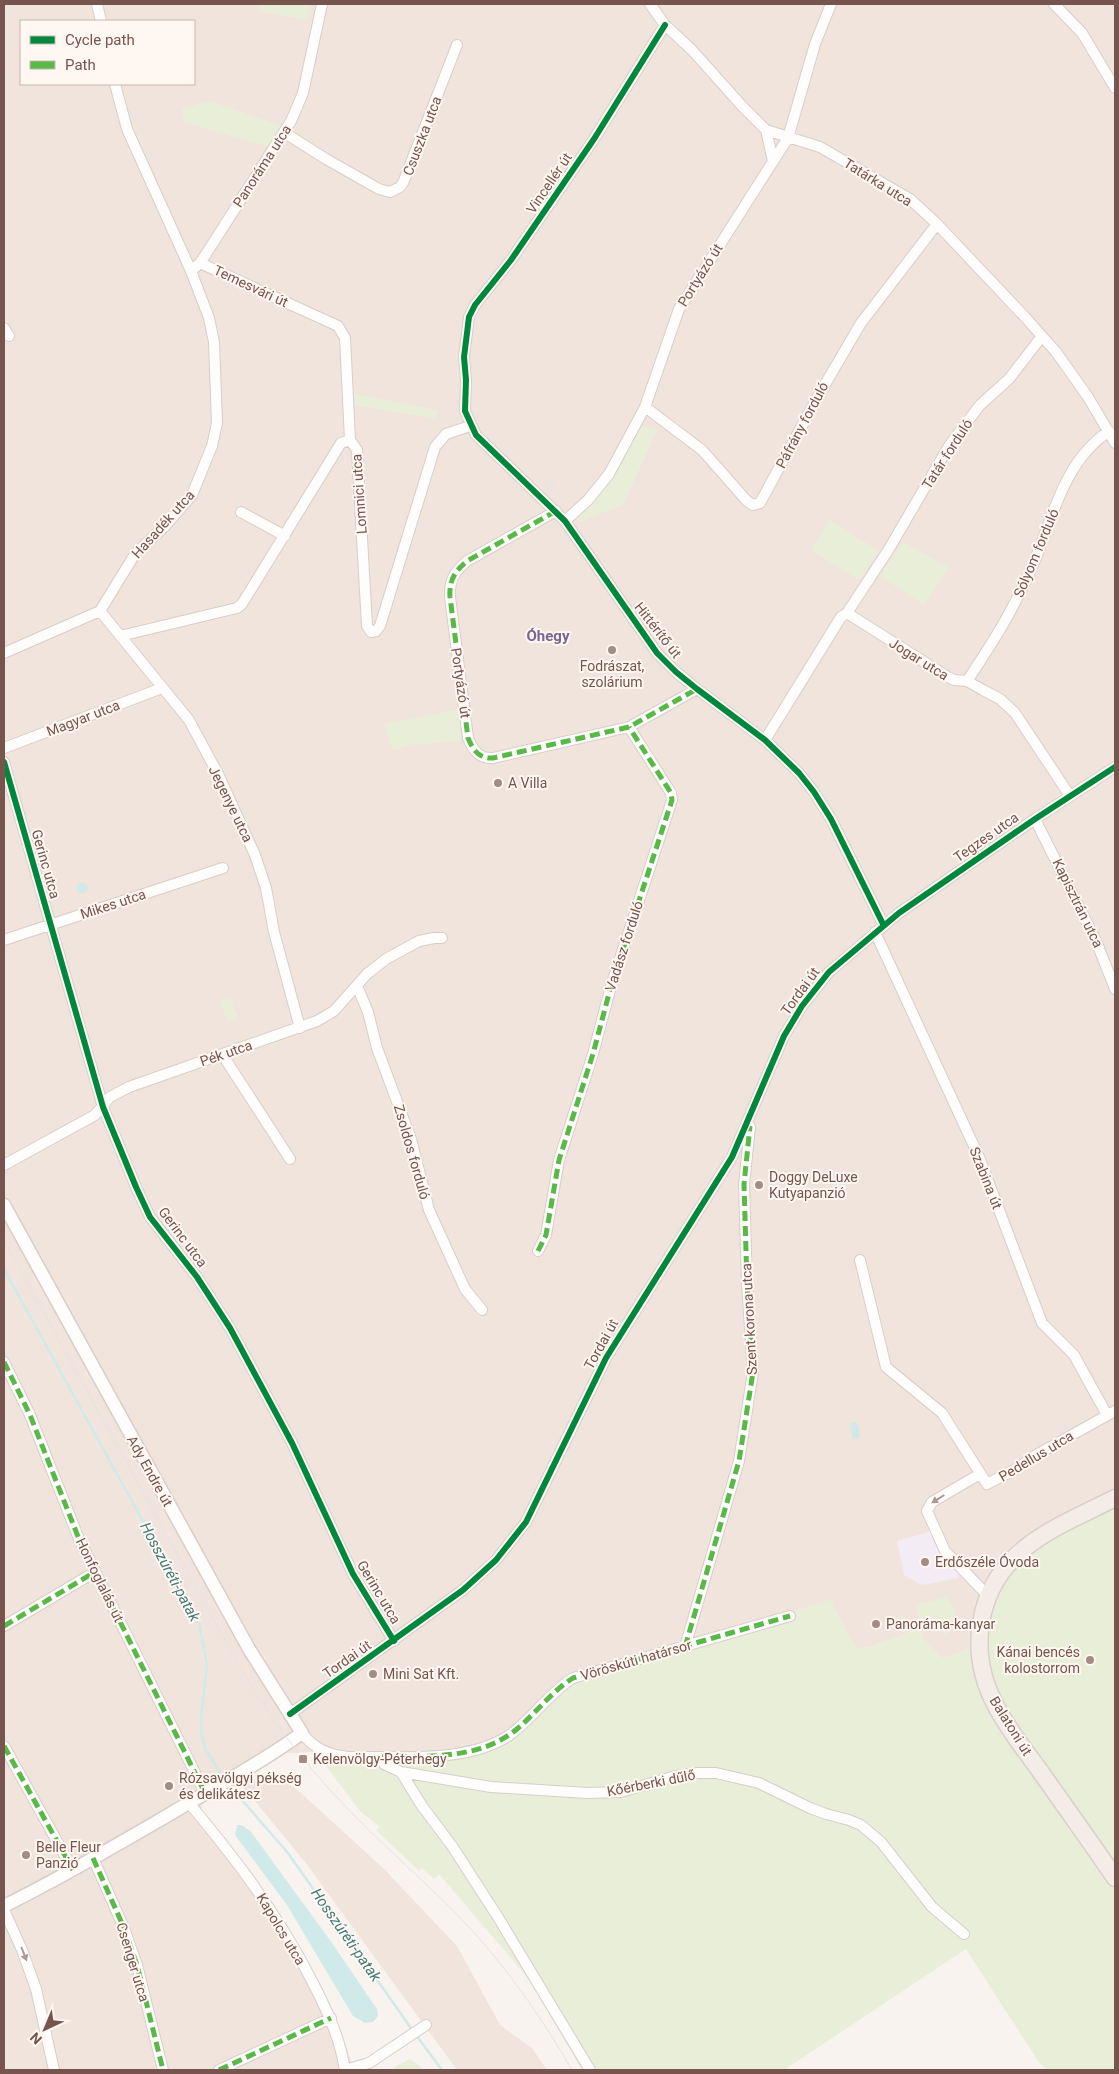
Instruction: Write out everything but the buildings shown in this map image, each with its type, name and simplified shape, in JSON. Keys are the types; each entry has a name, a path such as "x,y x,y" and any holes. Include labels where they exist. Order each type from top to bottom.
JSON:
{"main road":[{"name":"Balatoni út","path":"1115,1498 1047,1533 1025,1548 997,1579 988,1596 983,1609 979,1645 983,1671 990,1694 1004,1720 1115,1878"}],"street":[{"path":"97,4 101,20"},
{"name":"Panoráma utca","path":"200,263 285,133 302,93 322,4"},
{"name":"Tatárka utca","path":"650,4 665,25 692,50 766,130 820,147 910,199 937,224 1042,336 1088,397 1115,443"},
{"name":"Portyázó út","path":"565,521 599,489 620,454 644,407 679,309 788,138 815,44 831,4"},
{"path":"1054,4 1082,33 1115,88"},
{"name":"Vincellér út","path":"464,357 469,317 475,305 511,260 589,147 665,25"},
{"name":"Csuszka utca","path":"285,133 379,189 390,192 403,183 457,45"},
{"path":"115,85 127,129 191,271"},
{"path":"766,130 773,161"},
{"name":"Páfrány forduló","path":"644,407 702,450 753,506 760,503 816,398 861,323 937,224"},
{"name":"Temesvári út","path":"191,271 200,263 338,326 345,338 350,440"},
{"name":"Hasadék utca","path":"100,611 135,554 165,526 192,495 212,446 218,423 214,342 210,318 191,271"},
{"name":"Tatár forduló","path":"847,613 889,548 949,446 980,405 1009,379 1042,336"},
{"name":"Hittérítő út","path":"464,357 466,380 465,411 470,426 476,435 565,521 657,653 676,672 765,740 794,767 814,792 831,819 883,924"},
{"name":"Lomnici utca","path":"120,636 237,608 242,604 345,440 350,440 357,450 367,626 372,632 376,631 380,626 435,448 446,434 470,426"},
{"name":"Sólyom forduló","path":"967,681 1013,607 1070,474 1082,454 1095,440 1109,431"},
{"name":"Portyázó út","path":"556,511 467,561 458,568 452,579 450,597 468,738 472,749 478,754 483,757 493,758 629,728"},
{"path":"241,512 285,536"},
{"path":"4,653 100,611"},
{"name":"Jegenye utca","path":"100,611 190,720 253,850 266,888 274,932 300,1028"},
{"path":"765,740 841,618 847,613"},
{"name":"Jogar utca","path":"847,613 948,677 954,680 967,681 1000,698 1015,713 1070,796"},
{"name":"Magyar utca","path":"4,748 162,688"},
{"path":"629,728 697,689"},
{"name":"Vadász forduló","path":"538,1251 546,1235 559,1160 611,986 672,800 671,793 629,728"},
{"name":"Gerinc utca","path":"4,762 103,1107 150,1217 196,1277 230,1328 292,1443 353,1574 394,1640"},
{"name":"Tegzes utca","path":"875,932 883,924 1035,819 1115,767"},
{"name":"Kapisztrán utca","path":"1035,819 1096,941 1115,989"},
{"name":"Mikes utca","path":"4,940 222,868"},
{"name":"Tordai út","path":"290,1714 394,1640 484,1572 526,1522 540,1497 606,1358 732,1157 784,1036 802,1006 829,972 875,932"},
{"name":"Szabina út","path":"875,932 979,1157 1042,1323 1074,1355 1111,1413"},
{"name":"Pék utca","path":"4,1165 95,1115 110,1097 129,1087 300,1028 330,1015 367,974 386,959 419,941 442,938"},
{"name":"Zsoldos forduló","path":"357,986 368,1012 377,1048 410,1139 429,1210 465,1289 482,1310"},
{"path":"222,1054 290,1159"},
{"name":"Szent korona utca","path":"685,1647 739,1460 753,1372 747,1284 744,1164 754,1104"},
{"name":"Ady Endre út","path":"4,1205 249,1649 302,1733"},
{"path":"860,1260 886,1367 942,1413 980,1474"},
{"name":"Honfoglalás út","path":"4,1362 30,1415 79,1539 205,1793"},
{"name":"Pedellus utca","path":"988,1596 945,1551 927,1511 932,1502 980,1474 985,1482 991,1483 1111,1413"},
{"path":"4,1626 95,1572"},
{"name":"Vöröskúti határsor","path":"302,1733 312,1745 336,1756 437,1756 476,1750 490,1746 518,1729 550,1695 574,1678 587,1672 685,1647 790,1616"},
{"path":"4,1906 73,1870 189,1803 302,1733"},
{"path":"4,1746 73,1870"},
{"name":"Kőérberki dűlő","path":"382,1757 384,1764 401,1772 491,1787 587,1794 621,1792 672,1777 696,1773 716,1773 759,1783 810,1808 861,1825 881,1842 932,1907 964,1934"},
{"name":"Kőérberki dűlő","path":"401,1772 496,1914 590,2070"},
{"name":"Kapolcs utca","path":"189,1803 237,1860 292,1942 331,2018 345,2070"},
{"name":"Csenger utca","path":"93,1858 124,1928 137,1965 163,2070"},
{"path":"4,1910 22,1950 36,1989 54,2070"},
{"path":"219,2070 331,2018"},
{"path":"345,2070 369,2063 424,2027"}],"shaded area":[{"path":"4,4 1115,4 1115,1498 979,1645 942,1659 923,1639 921,1628 874,1646 856,1649 834,1608 832,1600 525,1722 476,1750 348,1757 319,1749 315,1752 285,1753 204,1800 201,1810 253,1874 293,1935 321,1988 344,2041 354,2070 4,2070"},
{"path":"550,477 558,484 550,492 543,485"},
{"name":"Erdőszéle Óvoda","path":"931,1531 941,1554 960,1573 958,1578 922,1585 904,1575 897,1541"},
{"path":"272,1771 301,1793 384,1869 457,1946 500,2025 532,2048 547,2070 457,2070 305,1862 243,1787"}],"green space":[{"path":"260,4 310,4 307,20 258,11"},
{"path":"209,101 282,126 269,147 184,122 182,109"},
{"path":"354,394 438,410 435,419 354,405"},
{"path":"639,424 657,430 623,505 579,522 575,516"},
{"path":"830,520 879,551 859,580 811,550"},
{"path":"903,542 949,568 924,605 880,576"},
{"path":"457,710 461,741 408,745 393,751 384,724"},
{"path":"230,998 238,1018 228,1022 220,1002"},
{"path":"1115,1498 1115,2070 1047,2070 1038,2061 966,1949 784,2070 582,2070 528,1978 439,1874 434,1879 422,1868 419,1871 376,1830 380,1827 361,1812 315,1752 318,1749 325,1752 437,1756 490,1745 561,1686 833,1599 834,1608 857,1649 874,1646 921,1628 923,1639 942,1659 979,1645 980,1626 1010,1564"},
{"path":"947,1597 955,1609 946,1635 935,1628 921,1628 917,1608 920,1604"},
{"path":"410,2059 425,2070 390,2070"}],"water":[{"path":"82,882 88,888 82,894 76,888"},
{"path":"856,1422 857,1426 859,1426 859,1438 853,1439 850,1423"},
{"path":"237,1825 242,1825 251,1832 332,1943 377,2009 378,2016 373,2022 365,2023 353,2016 287,1905 235,1835"}],"waterway":[{"name":"Hosszúréti-patak","path":"4,1269 199,1623 207,1665 201,1733 205,1748 224,1779"},
{"name":"Hosszúréti-patak","path":"229,1785 288,1853 413,2031"},
{"name":"Hosszúréti-patak","path":"416,2035 442,2070"}],"tram line":[{"path":"4,1241 237,1662 274,1720 330,1790 362,1824 478,1937 528,2001 572,2070"}],"marked path":[{"path":"556,511 467,561 459,568 452,581 450,597 468,738 474,750 484,757 493,758 629,727 697,689"},
{"path":"538,1251 546,1235 559,1160 593,1054 611,986 672,800 671,793 629,727"},
{"path":"685,1647 739,1461 753,1372 747,1284 744,1184 750,1126"},
{"path":"4,1362 30,1415 79,1539 205,1793"},
{"path":"4,1626 95,1572"},
{"path":"382,1757 435,1756 470,1751 487,1746 517,1729 558,1689 573,1678 790,1616"},
{"path":"4,1746 73,1870"},
{"path":"93,1858 124,1928 137,1965 163,2070"},
{"path":"219,2070 331,2018"}],"cycle path":[{"path":"665,25 594,139 511,260 475,305 469,317 464,357 466,380 465,411 476,435 565,521 657,653 697,689 765,740 799,773 831,819 883,924"},
{"path":"4,762 103,1107 136,1187 150,1217 197,1277 230,1328 292,1443 353,1574 394,1641"},
{"path":"290,1714 463,1590 496,1560 526,1522 606,1358 732,1157 784,1036 802,1006 829,972 899,913 1035,819 1115,767"}],"place":[{"name":"Fodrászat, szolárium","path":"612,650"},
{"name":"A Villa","path":"498,783"},
{"name":"Doggy DeLuxe Kutyapanzió","path":"759,1185"},
{"name":"Erdőszéle Óvoda","path":"925,1562"},
{"name":"Panoráma-kanyar","path":"876,1624"},
{"name":"Kánai bencés kolostorrom","path":"1090,1660"},
{"name":"Mini Sat Kft.","path":"373,1674"},
{"name":"Kelenvölgy-Péterhegy","path":"303,1759"},
{"name":"Rózsavölgyi pékség és delikátesz","path":"169,1786"},
{"name":"Belle Fleur Panzió","path":"26,1855"}],"district":[{"name":"Óhegy","path":"548,636"}]}
